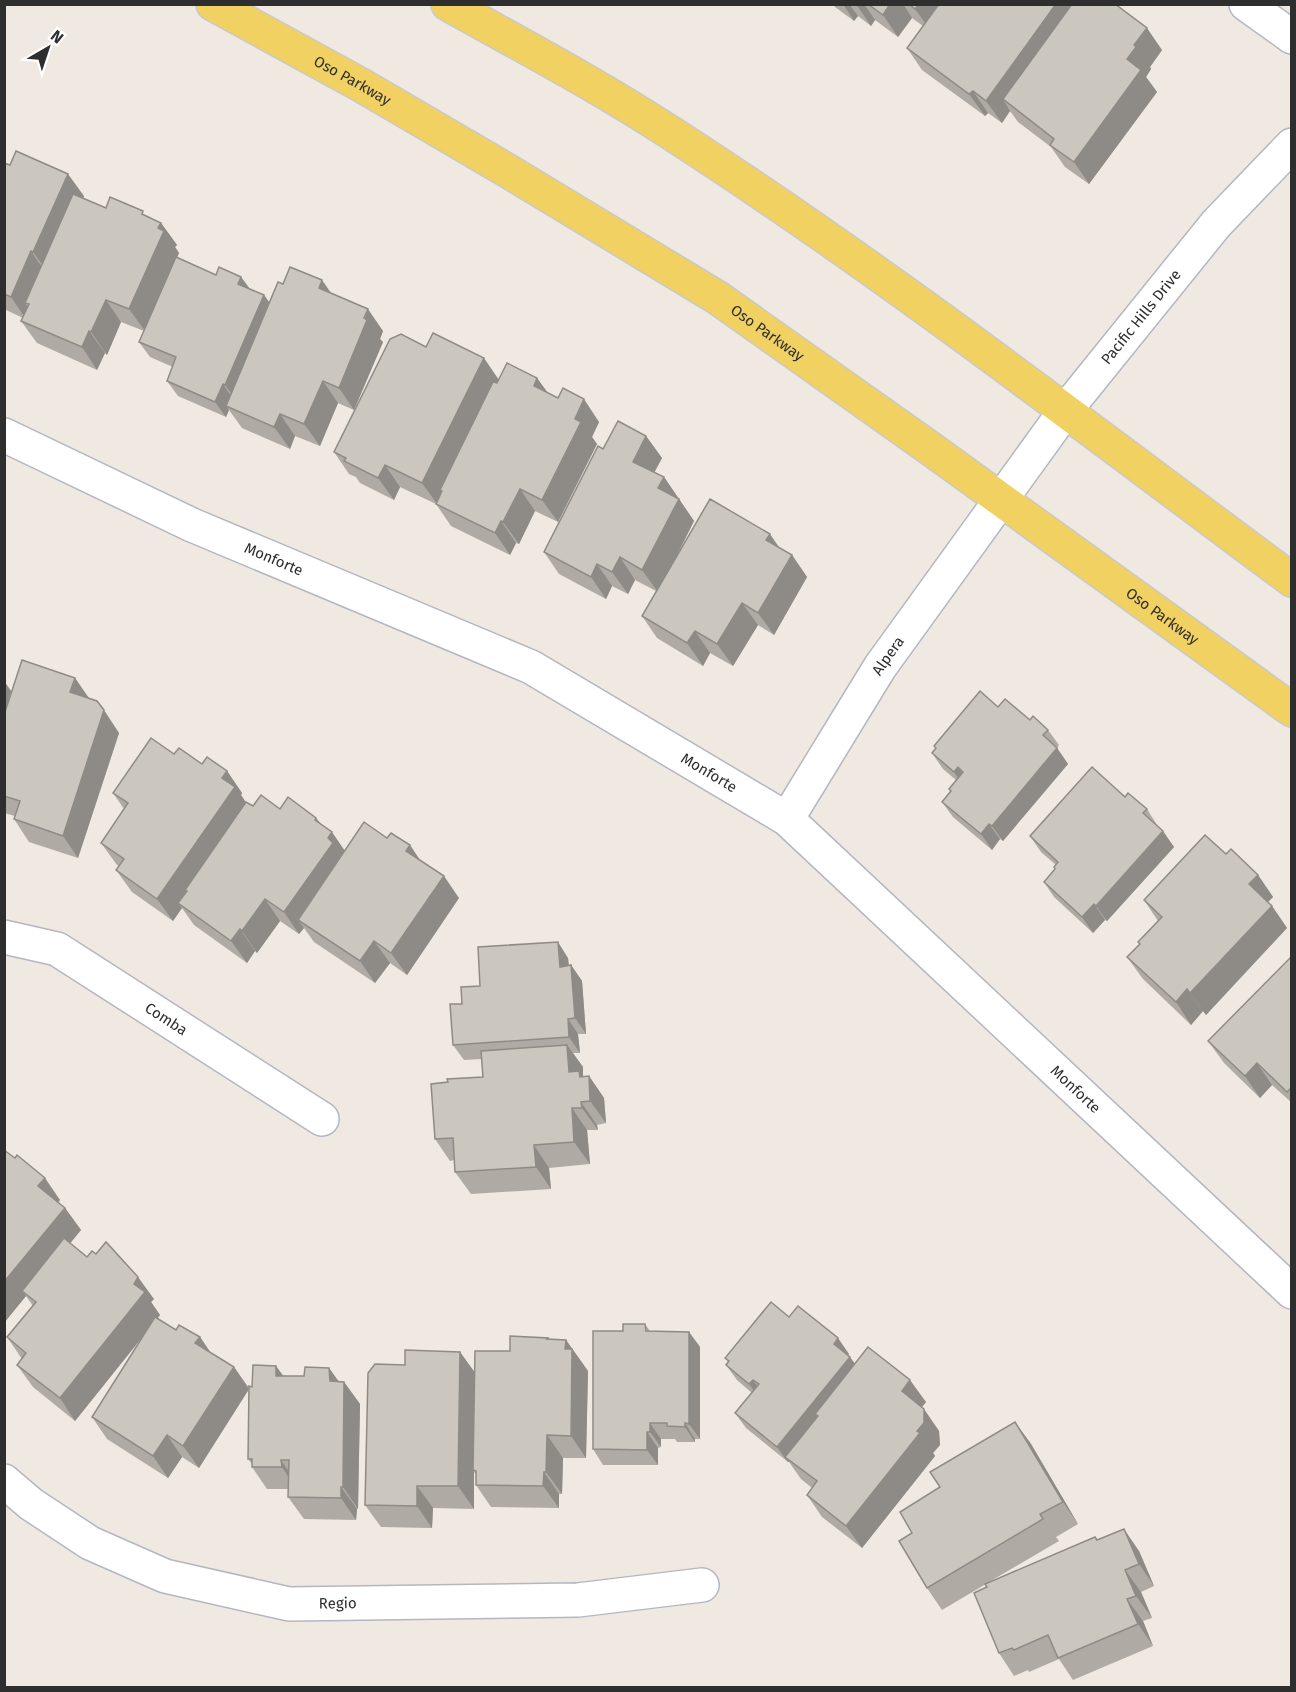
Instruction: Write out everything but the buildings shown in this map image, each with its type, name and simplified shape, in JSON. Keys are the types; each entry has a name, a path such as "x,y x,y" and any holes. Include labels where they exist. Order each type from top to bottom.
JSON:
{"main road":[{"name":"Oso Parkway","path":"213,4 361,85 718,298 1292,710"},
{"path":"448,4 669,131 809,224 1292,580"}],"street":[{"path":"1246,4 1292,37"},
{"name":"Pacific Hills Drive","path":"1001,500 1065,411 1216,224 1292,145"},
{"name":"Monforte","path":"4,435 192,525 531,667 788,819 1292,1292"},
{"name":"Alpera","path":"788,819 880,667 1001,500"},
{"name":"Comba","path":"4,936 57,949 322,1119"},
{"name":"Regio","path":"4,1481 31,1504 90,1543 165,1576 289,1604 578,1600 702,1585"}]}
